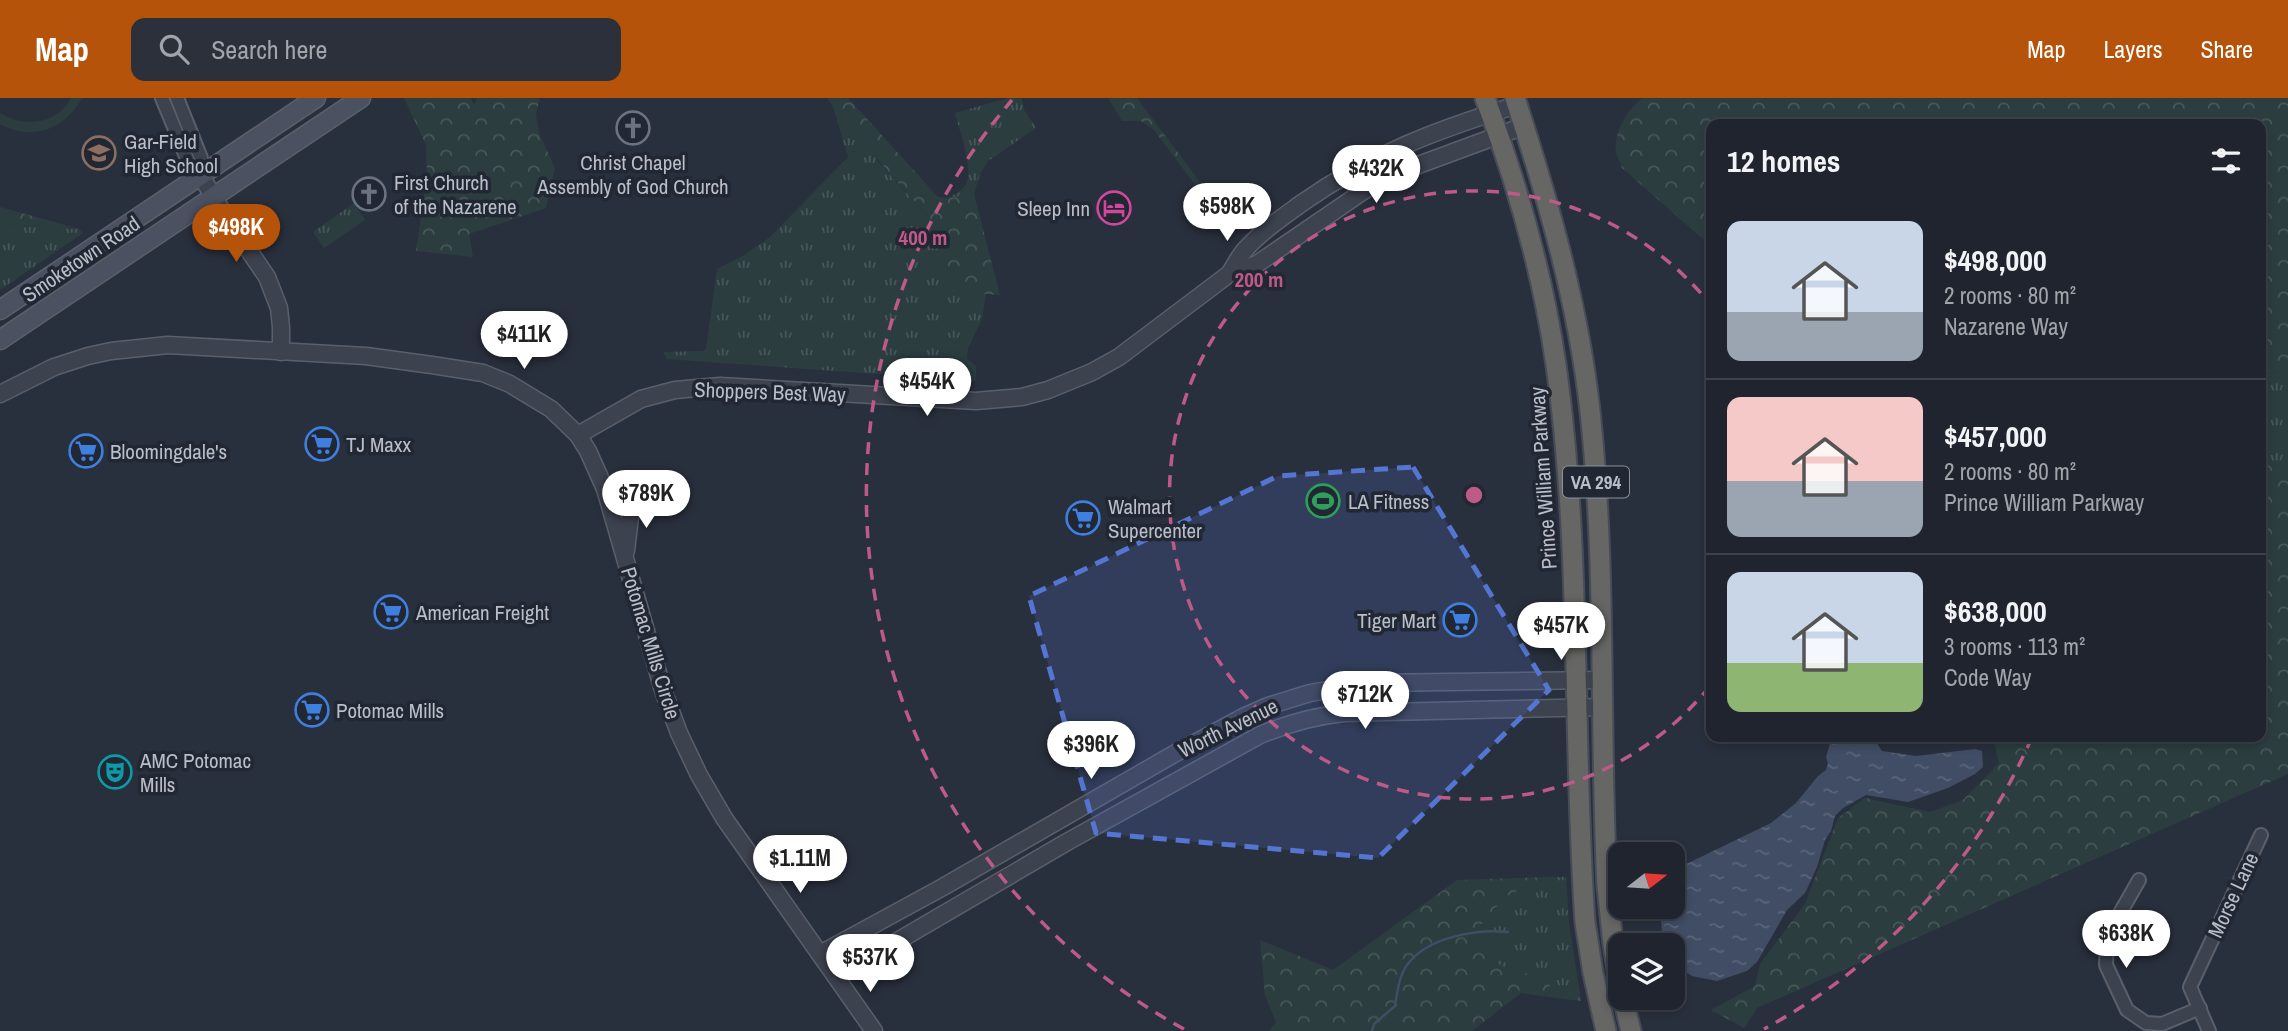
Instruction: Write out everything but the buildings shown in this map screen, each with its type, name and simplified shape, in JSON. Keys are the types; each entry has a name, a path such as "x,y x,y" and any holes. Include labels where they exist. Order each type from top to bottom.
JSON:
{"highway":[{"name":"VA 294","path":"1516,101 1556,232 1582,351 1596,468 1607,886 1612,933"},
{"name":"Prince William Parkway","path":"1488,106 1529,239 1556,362 1570,506 1585,922 1591,965 1606,1031"},
{"path":"1626,1010 1631,1031"}],"main road":[{"name":"Smoketown Road","path":"0,310 316,98"},
{"name":"Smoketown Road","path":"0,341 361,98"}],"street":[{"path":"162,98 190,166 201,176 267,276 279,308 281,352"},
{"path":"177,98 201,158 201,176"},
{"name":"Shoppers Best Way","path":"1229,274 1243,251 1258,238 1353,169 1488,106 1516,101"},
{"name":"Shoppers Best Way","path":"578,435 641,399 695,387 720,386 976,401 1022,397 1068,383 1110,363 1229,274 1257,264 1365,190 1421,164 1524,126"},
{"name":"Potomac Mills Circle","path":"0,394 54,367 88,356 168,345 366,356 483,373 531,395 562,418 588,451 604,489 669,708 699,775 724,818 874,1031"},
{"path":"625,560 631,508 639,490"},
{"name":"Worth Avenue","path":"820,954 943,887 1174,754 1243,717 1278,702 1338,687 1371,683 1603,680"},
{"name":"Worth Avenue","path":"836,977 1067,842 1260,735 1282,726 1344,713 1603,707"},
{"name":"Morse Lane","path":"2209,1031 2190,987 2261,835"},
{"path":"2139,880 2108,936 2106,965 2127,1010 2146,1023 2162,1024 2200,1008"}],"highlighted area":[{"path":"1413,467 1549,690 1378,858 1096,833 1029,596 1278,476"}],"green space":[{"path":"71,98 82,98 67,118 47,129 24,132 0,124 0,113 20,121 49,119 65,107"},
{"path":"404,98 471,98 474,105 477,98 540,98 536,114 539,133 555,168 546,208 469,234 473,257 416,251 427,175 426,145"},
{"path":"827,98 848,98 938,197 974,194 1000,295 947,291 942,242 930,219 872,153 876,138 855,136"},
{"path":"1008,98 1022,98 1024,110 1036,128 988,161 980,174 974,194 949,198 962,189 968,178 967,160 955,113"},
{"path":"1108,98 1137,98 1221,210 1210,205 1154,130 1141,121 1122,121"},
{"path":"1642,98 2288,98 2288,372 2266,371 2266,119 1706,119 1706,242 1622,168 1616,152 1617,138 1632,109"},
{"path":"832,103 855,136 876,138 876,159 930,219 942,242 948,291 986,294 982,319 968,348 967,359 976,366 976,381 667,359 663,352 706,349 717,269 743,256 770,237 848,157"},
{"path":"354,203 365,220 324,248 313,232"},
{"path":"0,207 79,229 0,225"},
{"path":"0,225 79,229 83,233 0,290"},
{"path":"2266,371 2288,372 2288,466 2266,465"},
{"path":"2266,465 2288,466 2288,774 1757,1008 1744,1028 1711,1010 1755,986 1760,964 1805,904 1838,818 1865,798 1930,812 1963,800 1999,763 1994,742 2266,742"},
{"path":"1546,877 1566,877 1569,922 1581,1001 1549,997 1550,985 1545,979 1501,966 1490,957 1482,941 1483,921 1507,896"},
{"path":"1546,877 1507,896 1483,921 1481,928 1482,941 1490,957 1501,966 1545,979 1550,985 1549,997 1521,993 1472,1031 1269,1031 1276,1022 1265,995 1260,940 1333,970 1457,880"}],"water":[{"path":"1830,742 1878,742 1882,751 1916,756 1975,749 1982,751 1983,767 1948,788 1908,802 1866,795 1843,808 1835,816 1805,893 1787,910 1757,962 1747,971 1717,981 1692,976 1685,971 1685,933 1662,933 1661,921 1685,919 1685,865 1771,823 1796,803 1826,770 1826,757"}],"waterway":[{"path":"1372,1031 1374,1024 1395,1006 1402,974 1416,955 1439,941 1453,937 1482,932 1508,932"}],"place":[{"name":"Christ Chapel Assembly of God Church","path":"633,128"},
{"name":"Gar-Field High School","path":"99,153"},
{"name":"First Church of the Nazarene","path":"369,194"},
{"name":"Sleep Inn","path":"1114,208"},
{"name":"TJ Maxx","path":"322,444"},
{"name":"Bloomingdale's","path":"86,451"},
{"name":"LA Fitness","path":"1323,501"},
{"name":"Walmart Supercenter","path":"1083,518"},
{"name":"American Freight","path":"391,612"},
{"name":"Tiger Mart","path":"1460,620"},
{"name":"Potomac Mills","path":"312,710"},
{"name":"AMC Potomac Mills","path":"115,772"}]}
